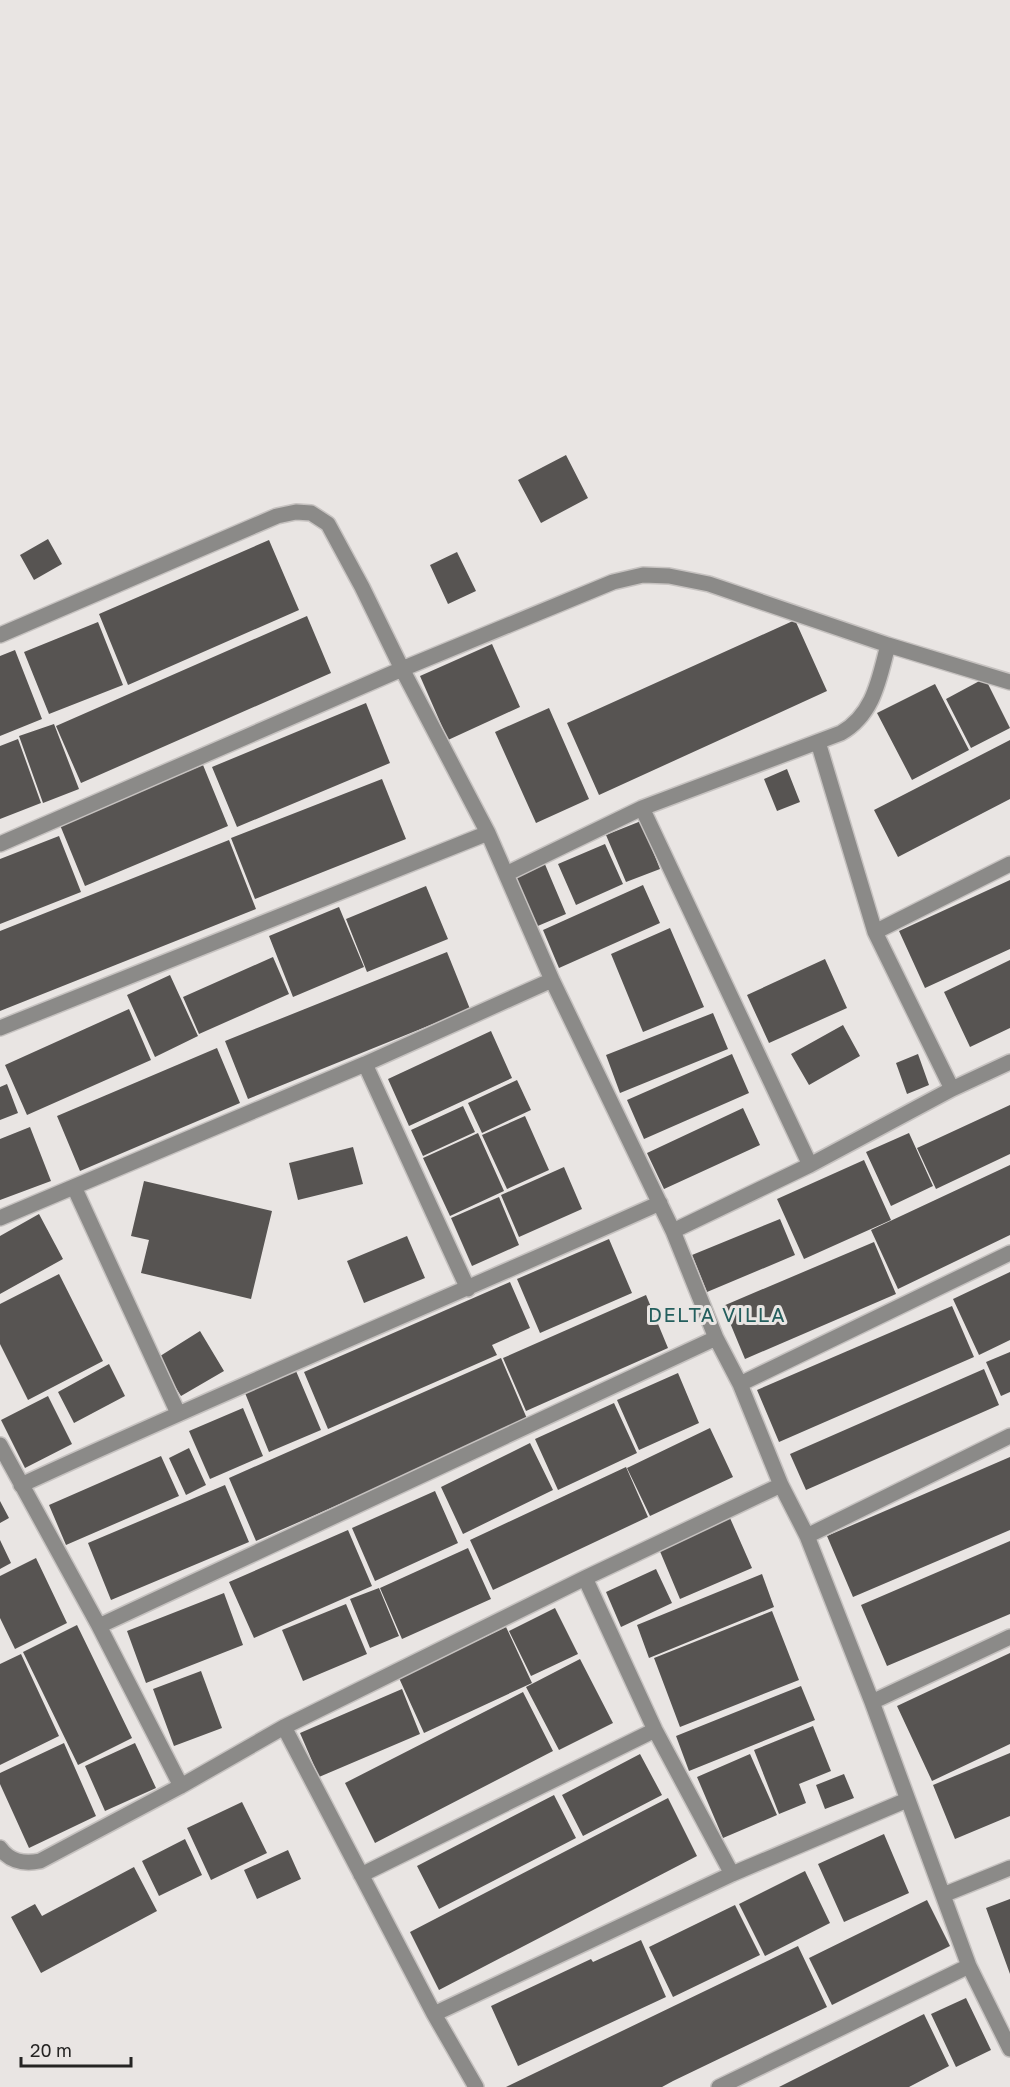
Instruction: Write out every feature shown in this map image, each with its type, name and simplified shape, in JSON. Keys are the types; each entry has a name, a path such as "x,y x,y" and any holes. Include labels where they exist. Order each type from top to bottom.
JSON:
{"street":[{"path":"0,635 277,516 296,512 311,513 328,524 488,833 552,980 673,1230 716,1338 740,1384 781,1485 807,1536 872,1702 969,1966 1010,2049"},
{"path":"0,844 402,669 614,582 643,575 669,576 709,584 888,645 1010,682"},
{"path":"506,874 642,808 842,733 856,724 876,690 888,645"},
{"path":"818,742 875,932 952,1089"},
{"path":"642,808 810,1165"},
{"path":"0,1028 488,833"},
{"path":"875,932 1010,864"},
{"path":"0,1218 365,1064 552,980"},
{"path":"673,1230 810,1165 952,1089 1010,1062"},
{"path":"365,1064 468,1289"},
{"path":"74,1187 178,1413"},
{"path":"21,1485 178,1413 468,1289 660,1203"},
{"path":"740,1384 1010,1253"},
{"path":"99,1626 716,1338"},
{"path":"807,1536 1010,1436"},
{"path":"0,1445 99,1626 181,1786"},
{"path":"0,1848 16,1862 28,1864 40,1861 181,1786 284,1727 585,1578 781,1485"},
{"path":"585,1578 655,1730 732,1874"},
{"path":"872,1702 1010,1637"},
{"path":"284,1727 434,2014 476,2087"},
{"path":"361,1875 655,1730"},
{"path":"434,2014 732,1874 907,1800"},
{"path":"943,1895 1010,1868"},
{"path":"719,2087 969,1966"}],"building":[{"path":"566,455 588,498 541,523 518,480"},
{"path":"48,539 62,564 34,580 20,555"},
{"path":"269,540 299,610 128,685 99,614"},
{"path":"457,552 476,591 448,604 430,565"},
{"path":"307,616 331,673 81,783 56,726"},
{"path":"795,620 827,691 599,795 567,723"},
{"path":"98,622 123,685 49,714 24,652"},
{"path":"492,644 520,707 448,740 420,676"},
{"path":"15,650 42,719 0,736 0,656"},
{"path":"985,678 1010,728 971,748 946,699"},
{"path":"935,684 969,750 912,780 877,713"},
{"path":"366,703 390,763 237,827 212,767"},
{"path":"549,708 589,799 536,823 495,732"},
{"path":"54,724 79,789 43,803 19,736"},
{"path":"18,739 41,803 0,819 0,746"},
{"path":"1010,740 1010,799 898,857 874,810"},
{"path":"203,765 228,826 85,886 60,825"},
{"path":"787,769 800,802 777,811 764,779"},
{"path":"382,779 406,839 255,899 231,838"},
{"path":"641,821 660,869 626,882 606,835"},
{"path":"59,836 81,892 0,924 0,859"},
{"path":"229,840 256,909 0,1011 0,931"},
{"path":"605,844 623,884 576,905 558,864"},
{"path":"544,862 566,914 533,928 511,876"},
{"path":"1010,880 1010,949 925,988 899,931"},
{"path":"643,885 660,923 559,968 543,930"},
{"path":"426,886 448,939 367,972 346,919"},
{"path":"339,907 364,967 293,997 269,936"},
{"path":"670,928 704,1007 643,1032 611,954"},
{"path":"447,952 470,1009 248,1099 225,1041"},
{"path":"273,957 289,994 199,1034 183,997"},
{"path":"825,959 847,1008 769,1043 747,995"},
{"path":"1010,960 1010,1028 970,1047 944,992"},
{"path":"170,975 198,1036 155,1057 127,995"},
{"path":"129,1009 151,1060 27,1115 5,1065"},
{"path":"713,1013 728,1049 620,1093 606,1055"},
{"path":"843,1025 860,1056 809,1085 791,1054"},
{"path":"491,1031 512,1078 409,1126 388,1079"},
{"path":"217,1048 240,1103 80,1171 57,1116"},
{"path":"732,1054 749,1093 644,1139 627,1100"},
{"path":"918,1054 929,1085 907,1094 896,1063"},
{"path":"517,1080 531,1110 482,1133 468,1103"},
{"path":"7,1084 18,1113 0,1120 0,1087"},
{"path":"1010,1105 1010,1154 936,1189 917,1148"},
{"path":"463,1106 475,1132 423,1156 411,1130"},
{"path":"743,1108 760,1145 664,1189 647,1153"},
{"path":"525,1116 549,1170 507,1189 482,1135"},
{"path":"30,1127 51,1181 0,1200 0,1139"},
{"path":"478,1133 504,1191 450,1216 423,1158"},
{"path":"909,1133 933,1186 891,1206 866,1152"},
{"path":"353,1147 363,1184 298,1200 289,1163"},
{"path":"864,1160 891,1220 804,1259 777,1199"},
{"path":"1010,1165 1010,1235 898,1289 871,1230"},
{"path":"564,1167 582,1209 519,1237 501,1195"},
{"path":"144,1181 272,1211 251,1299 141,1273 149,1240 131,1236"},
{"path":"499,1197 519,1245 472,1266 451,1218"},
{"path":"39,1214 63,1259 0,1294 0,1236"},
{"path":"780,1219 795,1255 707,1292 692,1255"},
{"path":"407,1236 425,1278 364,1303 347,1261"},
{"path":"609,1239 632,1293 540,1333 517,1279"},
{"path":"874,1242 896,1294 745,1359 723,1306"},
{"path":"1010,1272 1010,1340 979,1355 953,1299"},
{"path":"59,1274 103,1361 28,1400 0,1344 0,1304"},
{"path":"510,1282 530,1328 492,1345 497,1355 328,1429 304,1372"},
{"path":"646,1295 668,1348 526,1411 503,1358"},
{"path":"952,1306 974,1357 779,1442 757,1390"},
{"path":"200,1331 224,1371 181,1396 157,1358"},
{"path":"1010,1352 1010,1392 1001,1396 986,1362"},
{"path":"501,1358 528,1421 256,1541 229,1478"},
{"path":"109,1364 125,1396 74,1423 58,1392"},
{"path":"984,1369 999,1405 806,1490 790,1454"},
{"path":"296,1371 321,1430 269,1452 245,1393"},
{"path":"678,1373 699,1423 639,1450 617,1400"},
{"path":"48,1396 72,1444 25,1468 1,1420"},
{"path":"614,1403 637,1453 558,1490 535,1439"},
{"path":"243,1408 263,1456 210,1479 189,1431"},
{"path":"710,1428 733,1477 650,1516 627,1468"},
{"path":"530,1443 553,1490 463,1534 441,1487"},
{"path":"189,1448 206,1485 186,1495 169,1458"},
{"path":"161,1456 179,1496 66,1545 49,1505"},
{"path":"1010,1457 1010,1530 853,1597 827,1536"},
{"path":"626,1467 648,1517 493,1590 470,1540"},
{"path":"225,1485 249,1542 111,1600 88,1543"},
{"path":"435,1491 458,1543 375,1581 352,1528"},
{"path":"0,1501 9,1518 0,1523"},
{"path":"730,1518 752,1568 680,1599 659,1549"},
{"path":"348,1530 372,1586 254,1638 229,1582"},
{"path":"0,1540 11,1563 0,1569"},
{"path":"1010,1541 1010,1614 887,1666 861,1605"},
{"path":"468,1548 491,1599 402,1639 380,1588"},
{"path":"36,1558 67,1623 15,1649 0,1618 0,1576"},
{"path":"656,1569 672,1603 621,1627 606,1592"},
{"path":"762,1574 774,1607 649,1658 637,1625"},
{"path":"379,1588 399,1636 370,1648 350,1599"},
{"path":"224,1593 243,1645 146,1683 127,1631"},
{"path":"346,1604 367,1654 303,1681 282,1630"},
{"path":"555,1608 578,1654 531,1676 509,1631"},
{"path":"772,1611 799,1680 680,1727 654,1658"},
{"path":"77,1625 132,1738 78,1765 23,1652"},
{"path":"506,1627 532,1683 424,1733 399,1678"},
{"path":"1010,1653 1010,1744 932,1781 897,1706"},
{"path":"21,1654 59,1736 0,1765 0,1664"},
{"path":"580,1659 613,1723 559,1750 526,1687"},
{"path":"201,1671 222,1728 174,1746 153,1689"},
{"path":"801,1686 815,1720 689,1771 676,1736"},
{"path":"402,1689 420,1734 319,1777 300,1733"},
{"path":"523,1692 553,1751 375,1843 345,1783"},
{"path":"813,1726 831,1771 799,1784 806,1803 779,1814 754,1750"},
{"path":"64,1743 96,1816 29,1848 0,1784 0,1773"},
{"path":"135,1743 156,1788 105,1811 85,1766"},
{"path":"1010,1753 1010,1816 955,1839 933,1785"},
{"path":"640,1754 662,1795 583,1836 562,1795"},
{"path":"750,1754 777,1815 723,1838 697,1777"},
{"path":"844,1774 854,1798 825,1809 816,1785"},
{"path":"554,1795 576,1838 439,1909 417,1866"},
{"path":"668,1798 697,1856 439,1990 410,1932"},
{"path":"242,1802 267,1853 211,1880 187,1828"},
{"path":"884,1834 909,1893 844,1922 818,1864"},
{"path":"185,1839 202,1875 159,1896 142,1861"},
{"path":"288,1850 301,1879 257,1899 244,1870"},
{"path":"134,1867 157,1911 41,1973 11,1917 35,1904 42,1916"},
{"path":"805,1871 830,1923 765,1956 739,1904"},
{"path":"1010,1899 1010,1974 986,1908"},
{"path":"927,1900 950,1946 832,2005 809,1958"},
{"path":"735,1905 760,1955 673,1997 649,1947"},
{"path":"641,1940 666,1997 518,2066 491,2006 591,1959 593,1962"},
{"path":"798,1946 827,2007 662,2087 506,2087"},
{"path":"966,1998 991,2050 956,2067 931,2014"},
{"path":"924,2014 949,2066 909,2087 779,2087"}],"district":[{"name":"DELTA VILLA","path":"717,1314"}]}
